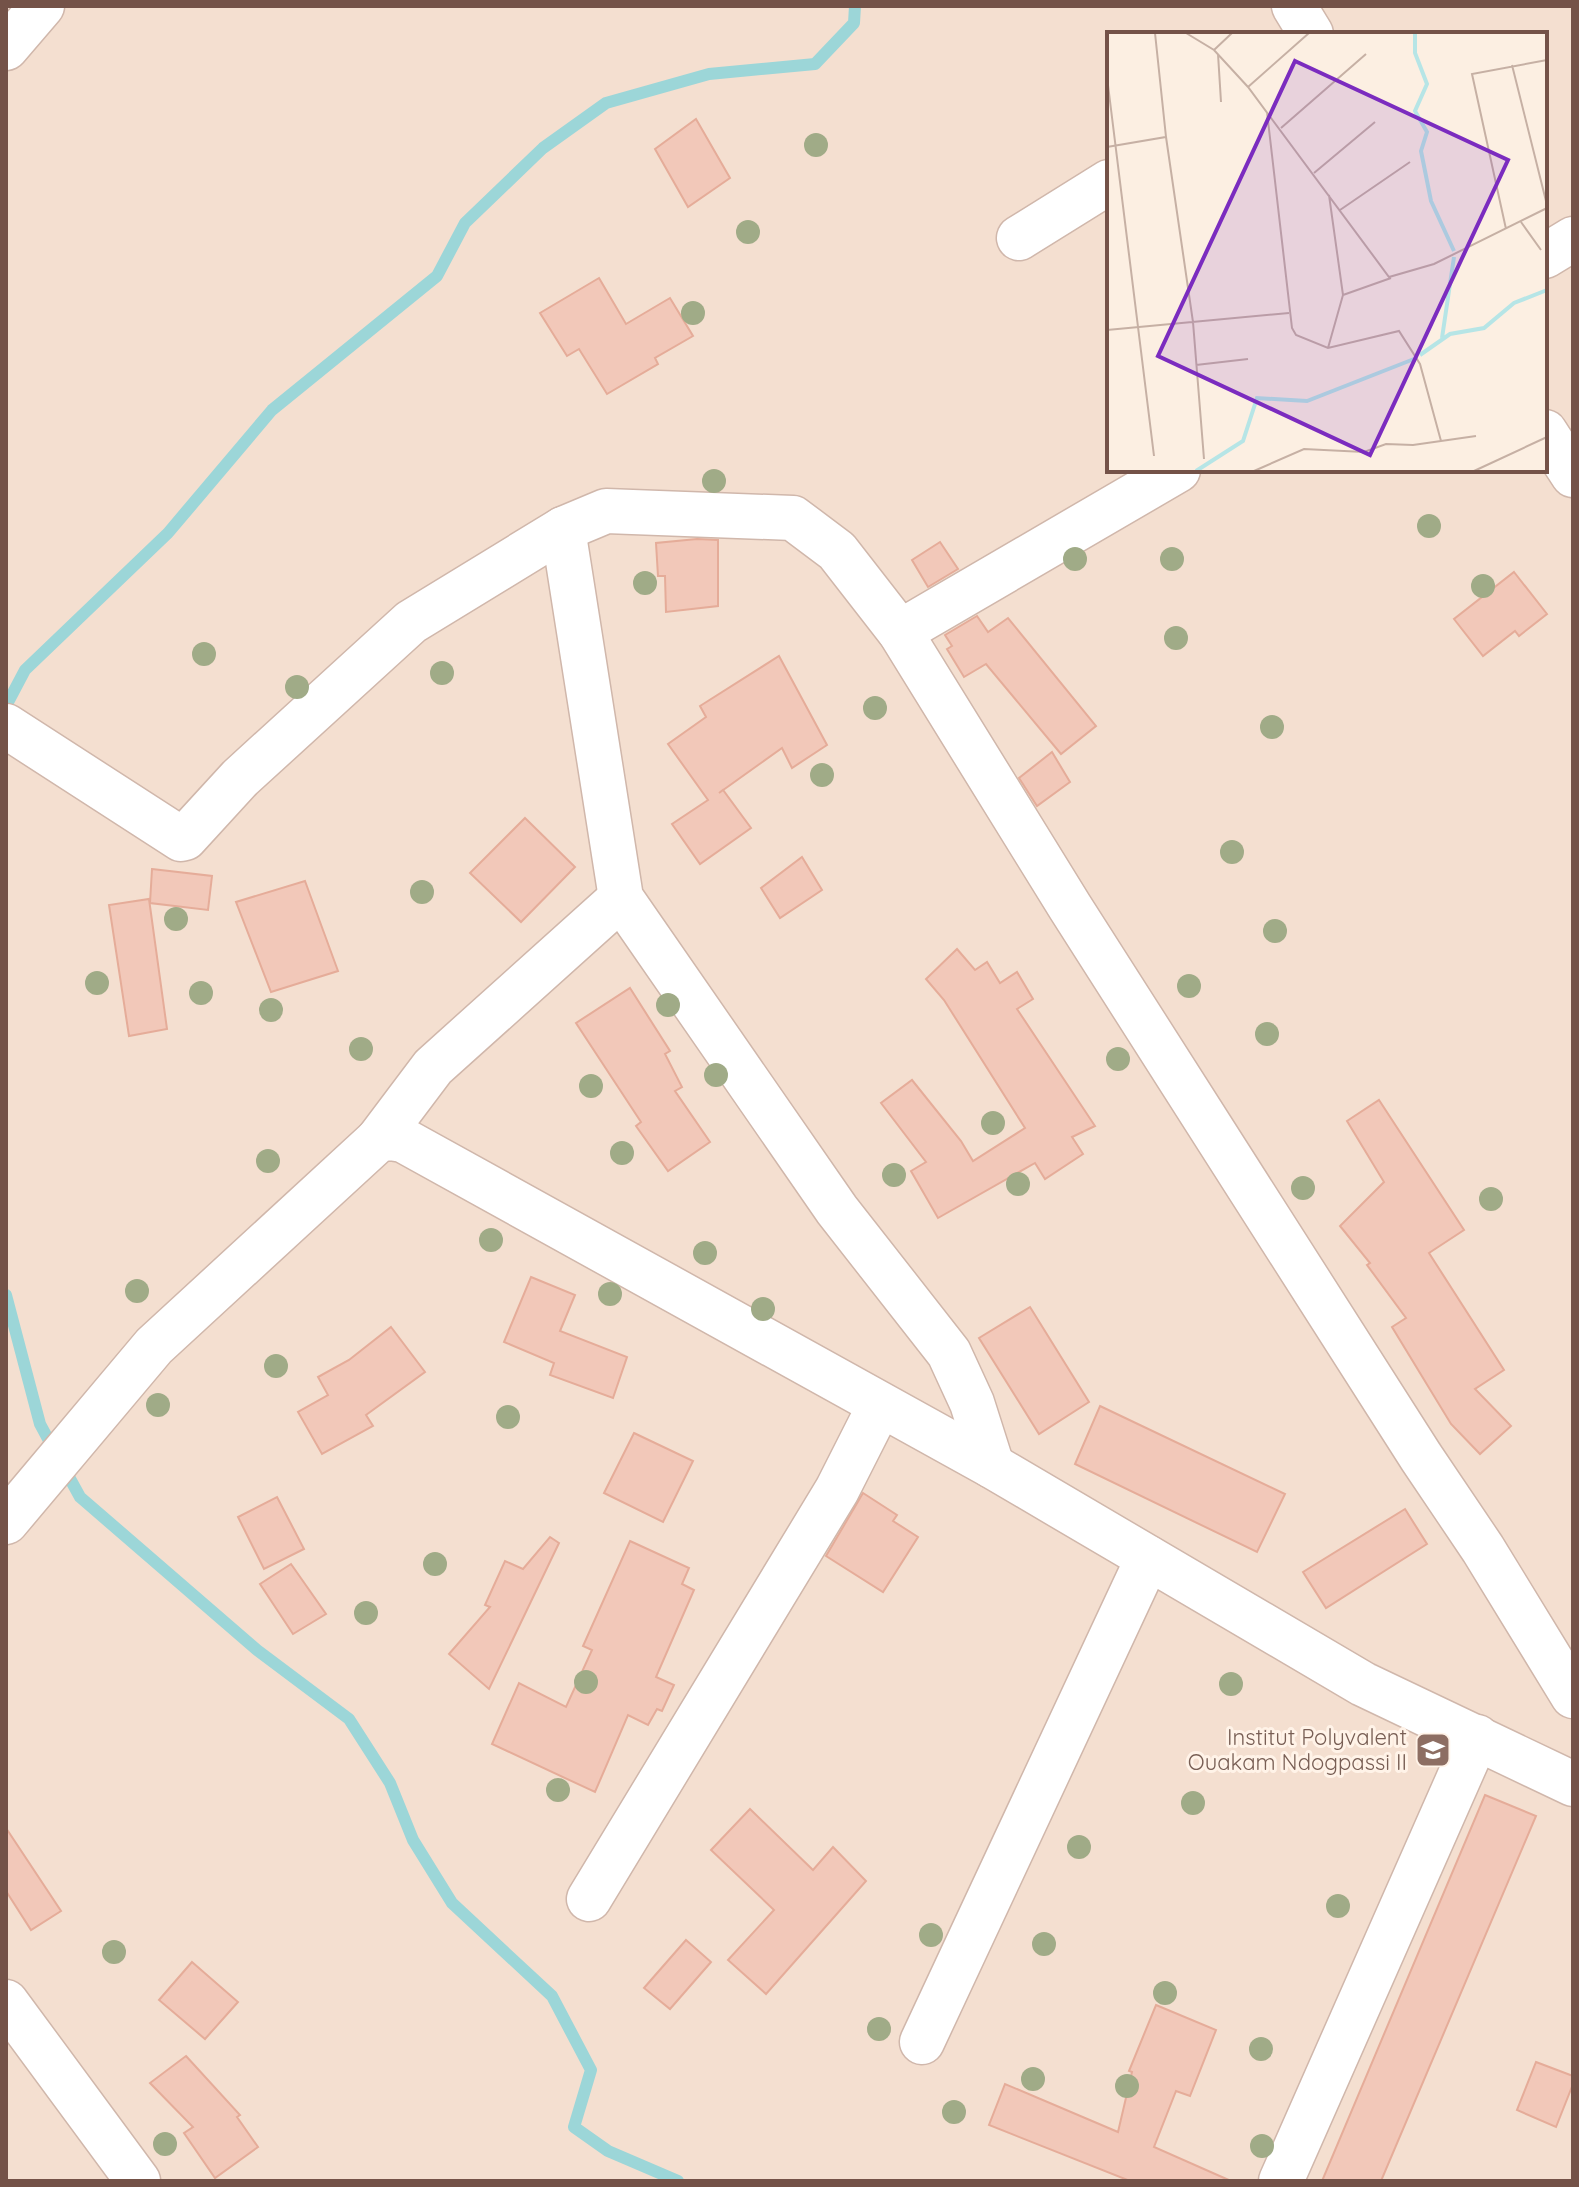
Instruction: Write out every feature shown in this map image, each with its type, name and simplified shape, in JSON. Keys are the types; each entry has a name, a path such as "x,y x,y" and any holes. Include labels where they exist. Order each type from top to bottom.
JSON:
{"street":[{"path":"6,48 42,6"},
{"path":"1294,6 1310,32"},
{"path":"1019,238 1107,183"},
{"path":"1547,255 1573,239"},
{"path":"1547,435 1573,475"},
{"path":"900,632 1175,472"},
{"path":"6,726 181,839 185,838 240,778 411,622 563,529 606,511 793,518 837,551 900,632 1070,907 1483,1549 1573,1696"},
{"path":"563,529 621,898 837,1210 949,1353 972,1403 992,1466"},
{"path":"15,1511 154,1346 378,1140 433,1067 621,898"},
{"path":"378,1140 403,1140 992,1466 1363,1684 1573,1784"},
{"path":"589,1899 837,1490 880,1405"},
{"path":"922,2042 1148,1558"},
{"path":"1281,2181 1477,1737"},
{"path":"6,2002 138,2181"}],"shaded area":[{"path":"6,6 1573,6 1573,2181 6,2181"}],"building":[{"path":"696,119 730,178 688,207 655,149"},
{"path":"599,278 626,324 670,298 693,336 655,358 658,364 607,394 579,349 567,356 540,313"},
{"path":"718,540 718,606 666,612 665,576 658,576 656,543"},
{"path":"940,542 958,569 928,587 912,560"},
{"path":"1514,572 1547,614 1519,636 1515,631 1483,656 1454,619"},
{"path":"977,616 988,632 1008,618 1096,726 1061,754 986,664 964,677 947,649 952,646 945,635"},
{"path":"779,656 827,745 792,768 782,748 723,790 751,828 700,864 672,824 708,800 668,744 706,717 700,706"},
{"path":"1052,752 1070,782 1037,806 1019,778"},
{"path":"525,818 575,867 521,922 470,873"},
{"path":"802,857 822,890 780,918 761,888"},
{"path":"152,869 212,876 208,910 150,903"},
{"path":"305,881 338,971 271,992 236,902"},
{"path":"149,899 167,1029 129,1036 109,905"},
{"path":"957,949 975,970 987,962 1000,983 1017,972 1033,999 1017,1009 1095,1126 1072,1137 1083,1154 1045,1179 1035,1163 938,1218 911,1171 926,1162 881,1103 912,1080 961,1141 973,1161 1025,1128 944,1000 926,979"},
{"path":"630,988 670,1051 665,1054 682,1087 675,1091 710,1142 668,1171 636,1126 641,1122 576,1023"},
{"path":"1379,1100 1464,1230 1429,1253 1504,1370 1475,1389 1511,1426 1480,1454 1451,1424 1392,1327 1406,1318 1367,1265 1370,1263 1340,1226 1384,1182 1347,1121"},
{"path":"531,1277 575,1295 560,1331 627,1357 613,1398 550,1375 554,1363 504,1342"},
{"path":"1030,1307 1089,1402 1039,1434 979,1338"},
{"path":"391,1327 425,1372 366,1415 373,1426 322,1454 298,1412 328,1395 318,1377 349,1360"},
{"path":"1100,1406 1285,1494 1257,1552 1075,1464"},
{"path":"634,1433 693,1461 663,1522 604,1493"},
{"path":"863,1493 897,1515 893,1521 918,1537 883,1592 826,1556"},
{"path":"277,1497 304,1549 264,1569 238,1517"},
{"path":"1405,1509 1427,1544 1326,1608 1303,1572"},
{"path":"550,1537 559,1543 489,1689 449,1654 490,1607 485,1605 505,1561 523,1569"},
{"path":"630,1541 689,1568 682,1584 694,1590 656,1677 674,1685 662,1711 657,1709 648,1725 628,1715 595,1792 492,1744 519,1683 566,1707 592,1650 583,1646"},
{"path":"291,1564 326,1614 293,1634 260,1584"},
{"path":"1485,1795 1536,1816 1381,2181 1322,2181"},
{"path":"750,1809 813,1870 833,1847 866,1881 766,1994 728,1960 774,1910 711,1850"},
{"path":"6,1828 61,1911 31,1930 6,1891"},
{"path":"686,1940 711,1962 670,2009 644,1988"},
{"path":"192,1962 238,2002 205,2039 159,2000"},
{"path":"1156,2005 1216,2030 1190,2096 1176,2091 1154,2147 1231,2181 1130,2181 989,2125 1005,2084 1118,2132 1132,2072 1129,2071"},
{"path":"186,2056 240,2115 237,2117 258,2147 215,2178 184,2133 193,2127 150,2083"},
{"path":"1536,2062 1573,2076 1573,2084 1556,2127 1517,2110"}],"waterway":[{"path":"6,706 25,670 168,533 272,410 437,276 465,223 543,148 606,103 709,74 815,64 854,23 855,6"},
{"path":"6,1295 40,1424 54,1450"},
{"path":"63,1466 80,1497 257,1650 349,1719 390,1783 413,1840 452,1903 552,1996 591,2070 574,2127 608,2151 678,2181"}],"place":[{"name":"Institut Polyvalent Ouakam Ndogpassi II","path":"1433,1750"}]}
